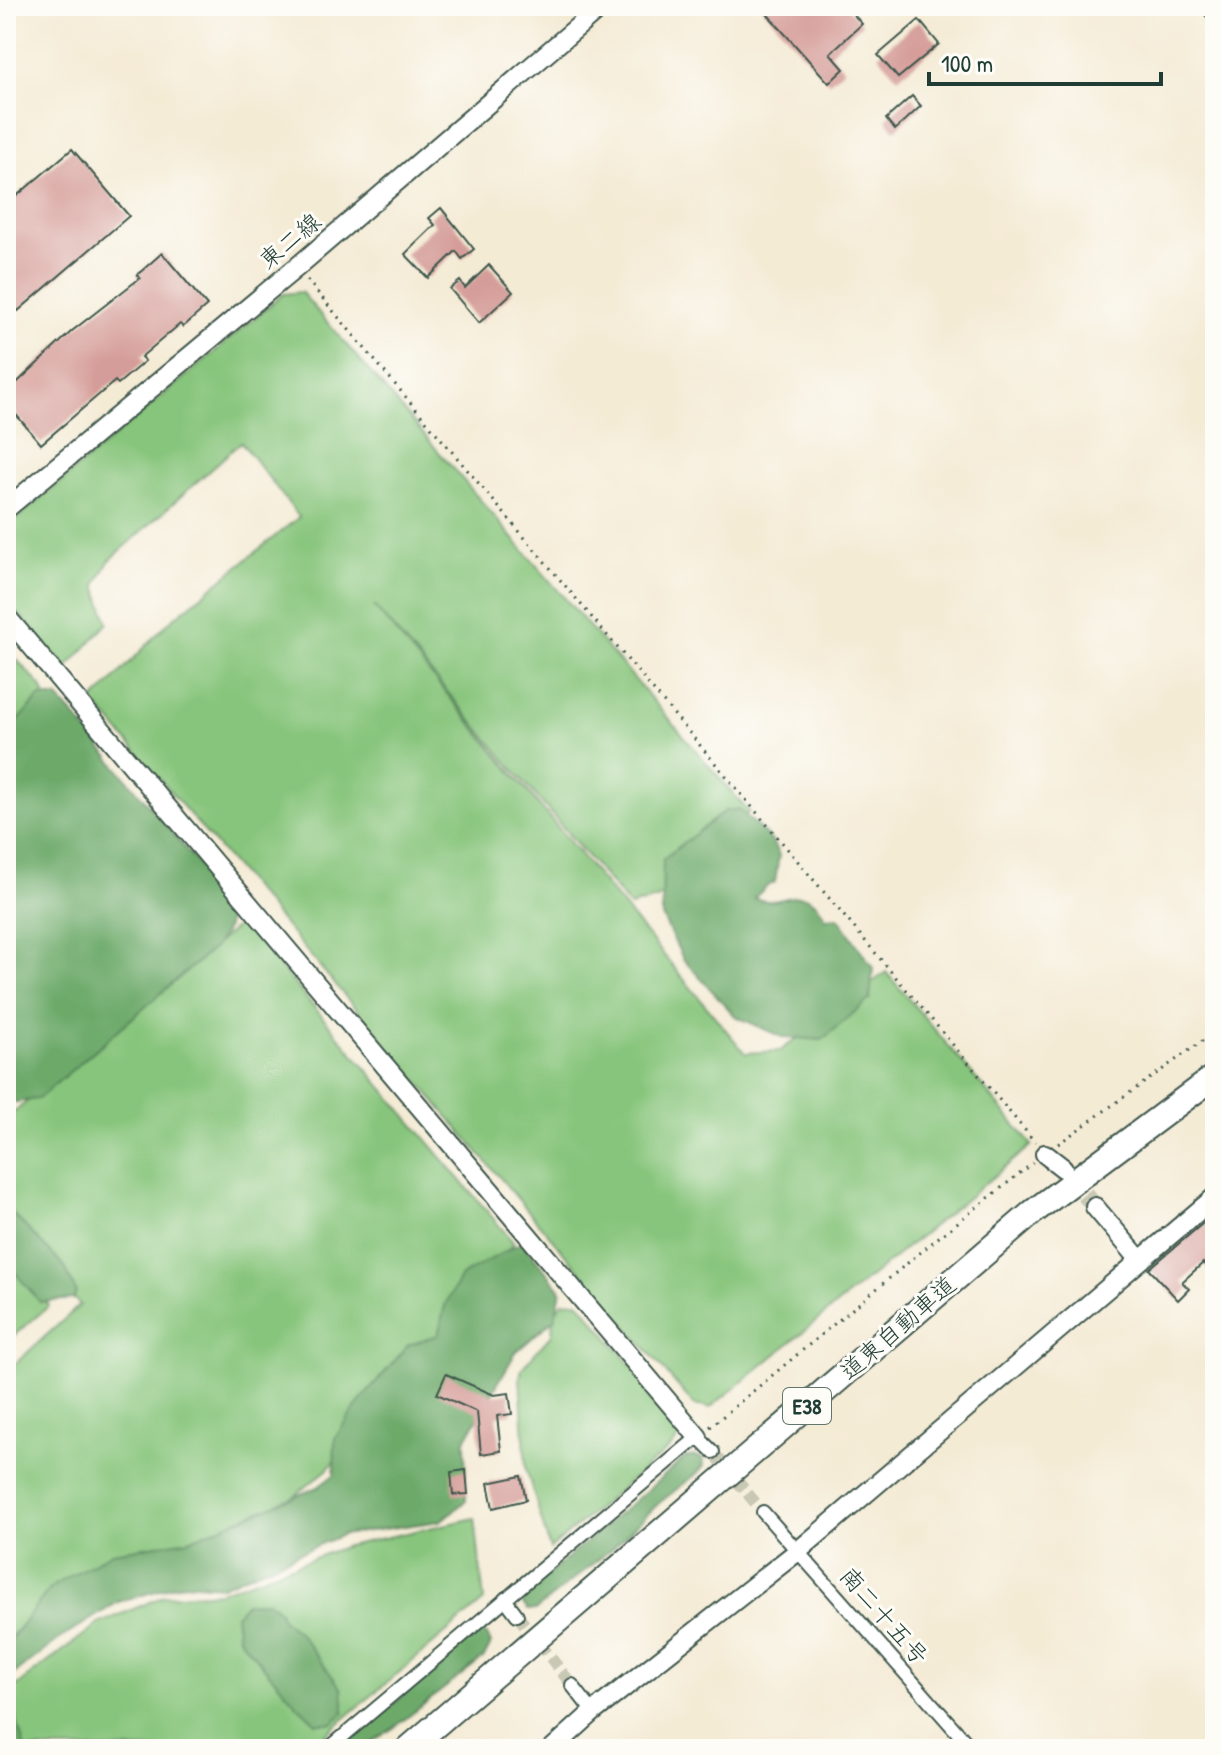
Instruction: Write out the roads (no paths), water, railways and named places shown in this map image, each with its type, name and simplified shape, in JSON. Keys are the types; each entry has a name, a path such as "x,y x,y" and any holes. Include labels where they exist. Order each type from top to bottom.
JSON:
{"highway":[{"name":"道東自動車道","path":"408,1749 1033,1212 1215,1076"}],"street":[{"name":"東二線","path":"6,509 297,267 602,6"},
{"path":"1207,6 1215,16"},
{"path":"6,616 713,1452"},
{"path":"1045,1154 1063,1168"},
{"path":"552,1749 593,1712 798,1551 1215,1197"},
{"path":"1095,1207 1140,1260"},
{"path":"328,1749 698,1437"},
{"name":"南二十五号","path":"763,1512 972,1749"},
{"path":"505,1599 517,1615"},
{"path":"572,1685 593,1712"}],"tunnel":[{"path":"1068,1173 1095,1207"},
{"path":"713,1452 763,1512"},
{"path":"517,1615 572,1685"}]}
